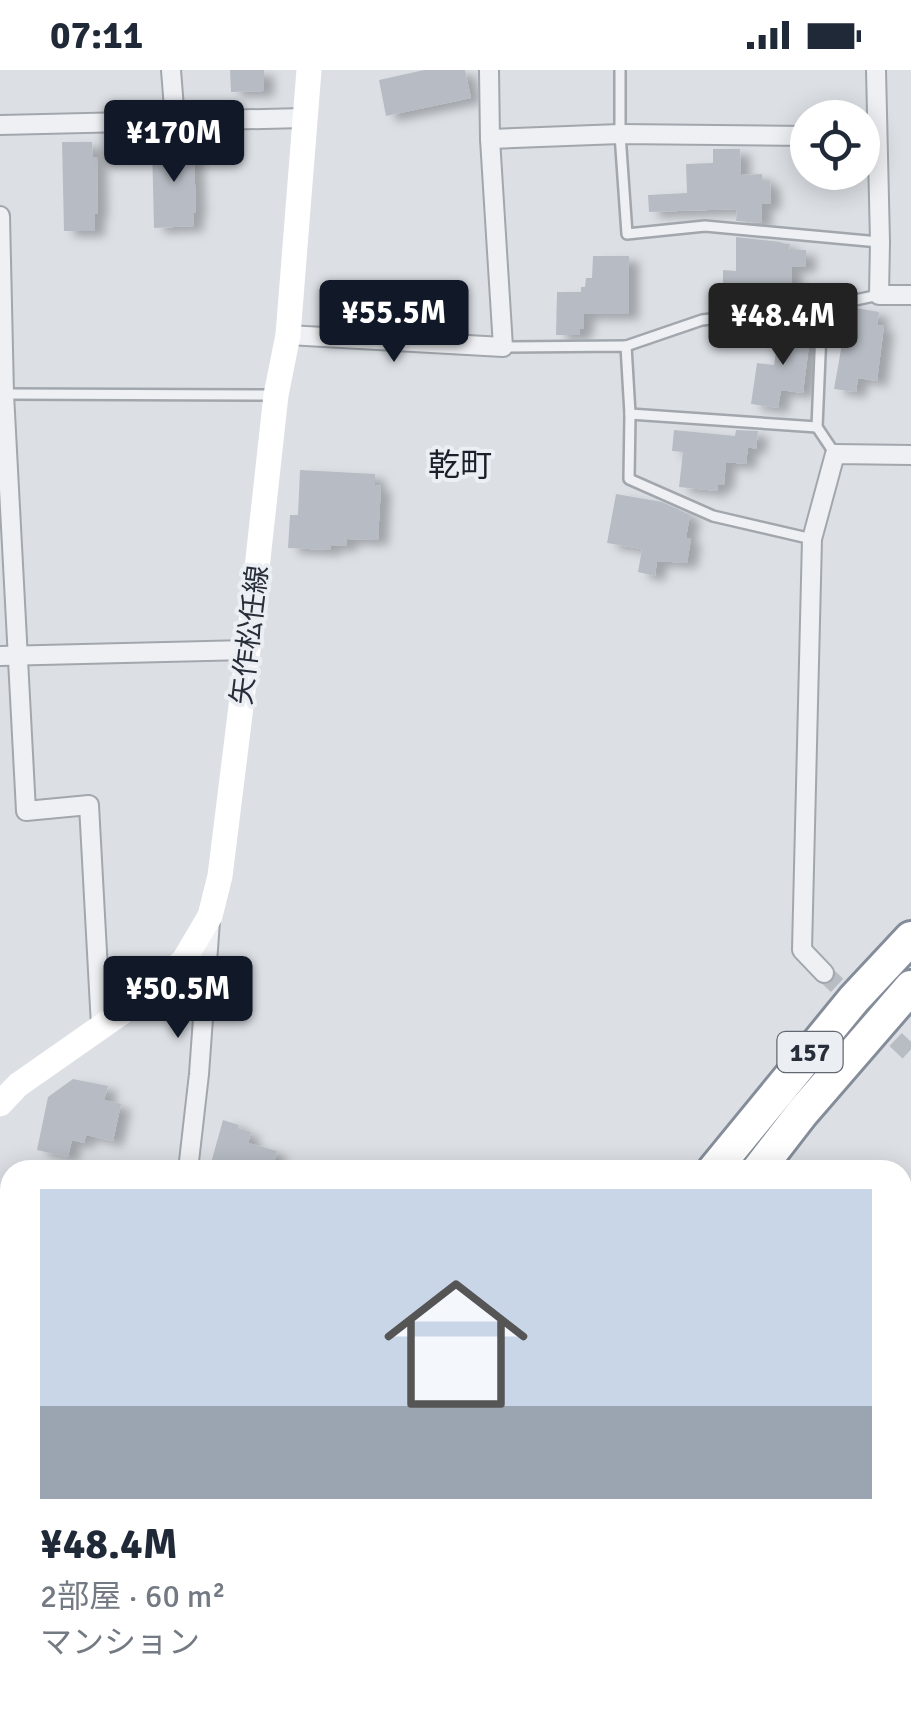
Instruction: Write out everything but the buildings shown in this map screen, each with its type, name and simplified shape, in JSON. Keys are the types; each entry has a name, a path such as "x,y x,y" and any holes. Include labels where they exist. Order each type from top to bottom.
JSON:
{"highway":[{"name":"157","path":"722,1160 854,999 911,938"},
{"name":"157","path":"766,1160 911,987"}],"main road":[{"name":"矢作松任線","path":"0,1104 18,1085 151,992 184,960 210,916 220,876 276,395 288,334 308,70"}],"street":[{"path":"171,70 175,121"},
{"path":"288,334 503,347 488,70"},
{"path":"865,70 876,90"},
{"path":"875,100 876,70"},
{"path":"0,125 303,118"},
{"path":"490,138 620,134 790,136"},
{"path":"875,190 879,295 911,295"},
{"path":"0,216 9,656 26,811 90,805 101,1026"},
{"path":"824,973 802,950 812,539 835,454 911,455"},
{"path":"9,656 248,650"},
{"path":"189,1160 210,916"}],"lane":[{"path":"620,70 627,234 705,226 880,242"},
{"path":"503,347 626,346 702,320 822,307 879,295"},
{"path":"822,307 817,426 835,454"},
{"path":"626,346 629,479 713,516 812,539"},
{"path":"4,394 276,395"},
{"path":"630,414 817,426"}],"tunnel":[{"path":"824,973 857,1004"},
{"path":"876,1021 911,1054"}],"district":[{"name":"乾町","path":"460,465"}]}
